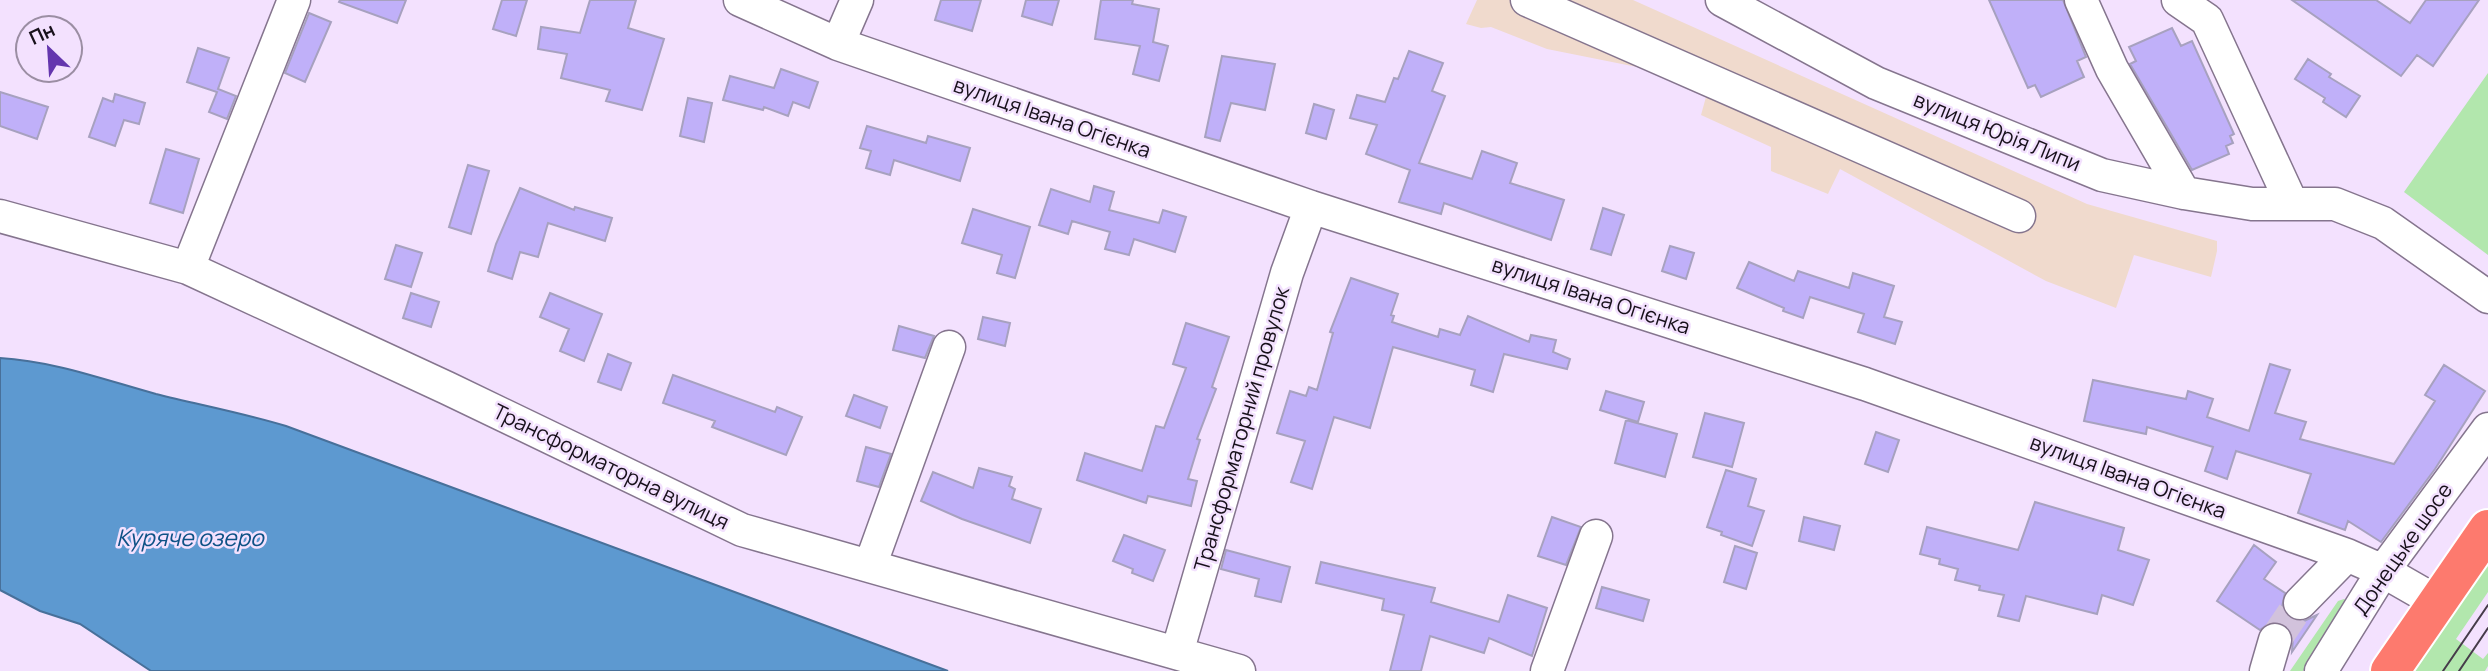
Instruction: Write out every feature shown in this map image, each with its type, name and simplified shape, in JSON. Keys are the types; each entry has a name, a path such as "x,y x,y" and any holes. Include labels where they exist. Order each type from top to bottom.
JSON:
{"highway":[{"path":"2390,671 2488,529"}],"street":[{"path":"188,268 294,0"},
{"name":"вулиця Івана Огієнка","path":"740,0 838,44 1311,207 1865,384 2347,555 2383,571 2437,603"},
{"path":"838,44 858,0"},
{"path":"1527,0 1551,8 2020,216"},
{"name":"вулиця Юрія Липи","path":"1722,0 1876,83 2102,176 2252,204 2335,204 2383,223 2488,297"},
{"path":"2081,0 2112,69 2184,193"},
{"path":"2178,0 2207,20 2292,204"},
{"name":"Трансформаторний провулок","path":"1177,653 1287,273 1311,207"},
{"name":"Трансформаторна вулиця","path":"0,216 188,268 447,388 742,530 1239,671"},
{"path":"870,566 949,347"},
{"name":"Донецьке шосе","path":"2321,671 2383,571 2488,429"},
{"path":"1547,671 1596,536"},
{"path":"2300,603 2347,555"},
{"path":"2266,671 2275,640"}],"shaded area":[{"path":"1477,0 1633,0 2087,204 2217,241 2211,277 2134,255 2116,308 2046,281 1840,169 1828,194 1771,171 1771,147 1701,115 1706,97 1642,68 1547,49 1491,27 1481,28 1466,24"}],"green space":[{"path":"2488,73 2488,255 2404,192"},
{"path":"2488,564 2488,592 2456,639 2483,659 2488,653 2488,666 2485,671 2414,671"},
{"path":"2338,601 2347,601 2346,609 2303,671 2290,671"}],"water":[{"name":"Куряче озеро","path":"0,358 59,367 286,426 948,671 151,671 80,624 40,611 0,590"}],"building":[{"path":"406,0 397,23 339,2"},
{"path":"502,0 527,0 516,36 493,29"},
{"path":"590,0 636,0 628,28 664,39 642,110 606,101 610,90 561,78 567,54 538,49 541,27 580,33"},
{"path":"941,0 981,0 972,31 935,20"},
{"path":"1026,0 1059,0 1052,25 1022,16"},
{"path":"1101,0 1133,0 1132,4 1159,9 1153,42 1168,46 1159,81 1133,74 1140,46 1095,39"},
{"path":"1989,0 2063,0 2086,57 2077,61 2084,77 2041,97 2035,85 2028,88"},
{"path":"2292,0 2376,0 2410,23 2426,0 2479,0 2433,66 2417,55 2401,76"},
{"path":"309,13 331,22 305,82 285,73"},
{"path":"2172,28 2181,46 2192,41 2234,134 2230,136 2233,143 2226,146 2229,154 2192,170 2130,64 2136,61 2129,47"},
{"path":"198,48 229,58 218,89 236,96 227,119 209,112 217,92 187,82"},
{"path":"1409,51 1443,63 1432,91 1445,96 1419,163 1472,179 1482,151 1517,163 1510,183 1564,200 1551,240 1444,203 1441,214 1399,202 1410,170 1366,154 1377,125 1350,118 1357,95 1385,102"},
{"path":"1222,56 1275,64 1265,110 1231,103 1220,141 1205,137"},
{"path":"2308,59 2331,74 2329,77 2360,96 2346,117 2323,102 2325,98 2295,79"},
{"path":"781,69 818,82 809,108 793,102 788,116 764,107 763,110 723,100 730,76 774,88"},
{"path":"0,92 48,107 37,139 0,126"},
{"path":"115,94 145,103 139,124 124,120 115,146 89,137 103,98 113,102"},
{"path":"688,98 712,103 704,142 680,136"},
{"path":"1314,104 1334,110 1326,139 1306,133"},
{"path":"867,126 926,143 928,136 970,148 960,181 894,160 890,175 866,168 871,151 860,148"},
{"path":"166,149 199,159 183,213 150,203"},
{"path":"468,165 489,171 471,234 449,227"},
{"path":"1094,186 1114,192 1109,210 1159,223 1163,210 1186,217 1175,252 1134,239 1129,255 1105,249 1110,232 1072,221 1068,234 1039,225 1051,189 1090,202"},
{"path":"520,188 574,210 575,207 612,218 605,241 548,223 538,257 520,252 512,279 488,271 496,244"},
{"path":"1603,208 1624,215 1611,255 1591,249"},
{"path":"973,209 1030,227 1015,278 997,273 1002,255 962,243"},
{"path":"396,245 422,253 411,287 385,279"},
{"path":"1670,246 1694,253 1686,279 1662,271"},
{"path":"1749,262 1794,281 1798,271 1849,288 1853,273 1894,286 1884,317 1902,322 1895,344 1858,332 1864,314 1810,297 1803,318 1737,288"},
{"path":"1351,278 1398,294 1391,315 1394,316 1392,322 1438,337 1440,329 1460,335 1468,316 1529,342 1531,335 1556,340 1553,352 1570,359 1567,369 1504,354 1493,392 1471,385 1475,370 1393,347 1370,428 1334,417 1312,489 1291,482 1305,441 1277,433 1290,391 1306,396 1309,387 1317,390 1333,333 1330,332"},
{"path":"411,293 439,302 431,327 403,318"},
{"path":"550,293 602,314 584,361 560,351 569,329 540,317"},
{"path":"983,317 1010,323 1005,346 978,339"},
{"path":"1186,323 1229,337 1212,387 1216,389 1197,439 1200,440 1188,479 1197,481 1191,506 1148,496 1146,503 1077,480 1085,453 1142,471 1156,426 1164,428 1186,368 1173,364"},
{"path":"899,326 934,336 925,358 893,350"},
{"path":"608,354 631,363 621,390 598,382"},
{"path":"2270,364 2290,370 2275,413 2306,422 2300,439 2394,464 2435,401 2425,395 2444,365 2485,391 2435,469 2381,542 2348,521 2345,530 2298,513 2311,474 2236,451 2227,479 2205,471 2213,447 2147,427 2146,434 2084,421 2093,380 2186,399 2188,391 2213,399 2207,417 2249,431"},
{"path":"673,375 775,412 777,407 802,417 786,455 712,427 715,421 663,403"},
{"path":"1606,391 1644,402 1638,422 1600,410"},
{"path":"854,395 887,407 880,428 846,416"},
{"path":"1705,413 1744,423 1732,467 1693,457"},
{"path":"1626,420 1677,434 1665,477 1615,463"},
{"path":"1876,432 1899,440 1888,472 1865,464"},
{"path":"866,447 891,454 879,487 857,481"},
{"path":"979,468 1012,477 1009,486 1015,489 1012,499 1041,509 1030,543 921,501 933,472 973,488"},
{"path":"1726,470 1756,479 1748,506 1764,511 1752,546 1707,527"},
{"path":"2035,502 2124,528 2118,550 2149,560 2133,605 2102,595 2097,614 2026,596 2019,621 1998,616 2004,595 1979,590 1980,586 1955,580 1958,569 1939,564 1940,559 1920,554 1927,527 2018,550"},
{"path":"1552,517 1581,527 1566,565 1538,556"},
{"path":"1804,517 1840,526 1834,550 1799,541"},
{"path":"1124,535 1165,550 1153,581 1132,573 1133,569 1113,561"},
{"path":"2254,545 2276,562 2264,579 2285,593 2282,607 2287,616 2295,621 2304,621 2317,615 2292,652 2293,636 2288,627 2279,622 2271,622 2260,630 2217,601"},
{"path":"1735,546 1757,553 1746,589 1724,582"},
{"path":"1226,550 1290,567 1281,602 1255,596 1259,579 1221,569"},
{"path":"1321,562 1435,588 1431,602 1499,622 1508,595 1547,608 1532,656 1489,638 1484,653 1430,636 1421,671 1390,671 1404,615 1382,610 1384,599 1316,583"},
{"path":"1602,587 1649,600 1643,621 1596,608"}],"tunnel":[{"path":"2275,640 2300,603"}],"tram line":[{"path":"2443,671 2488,605"},
{"path":"2459,671 2488,628"}]}
